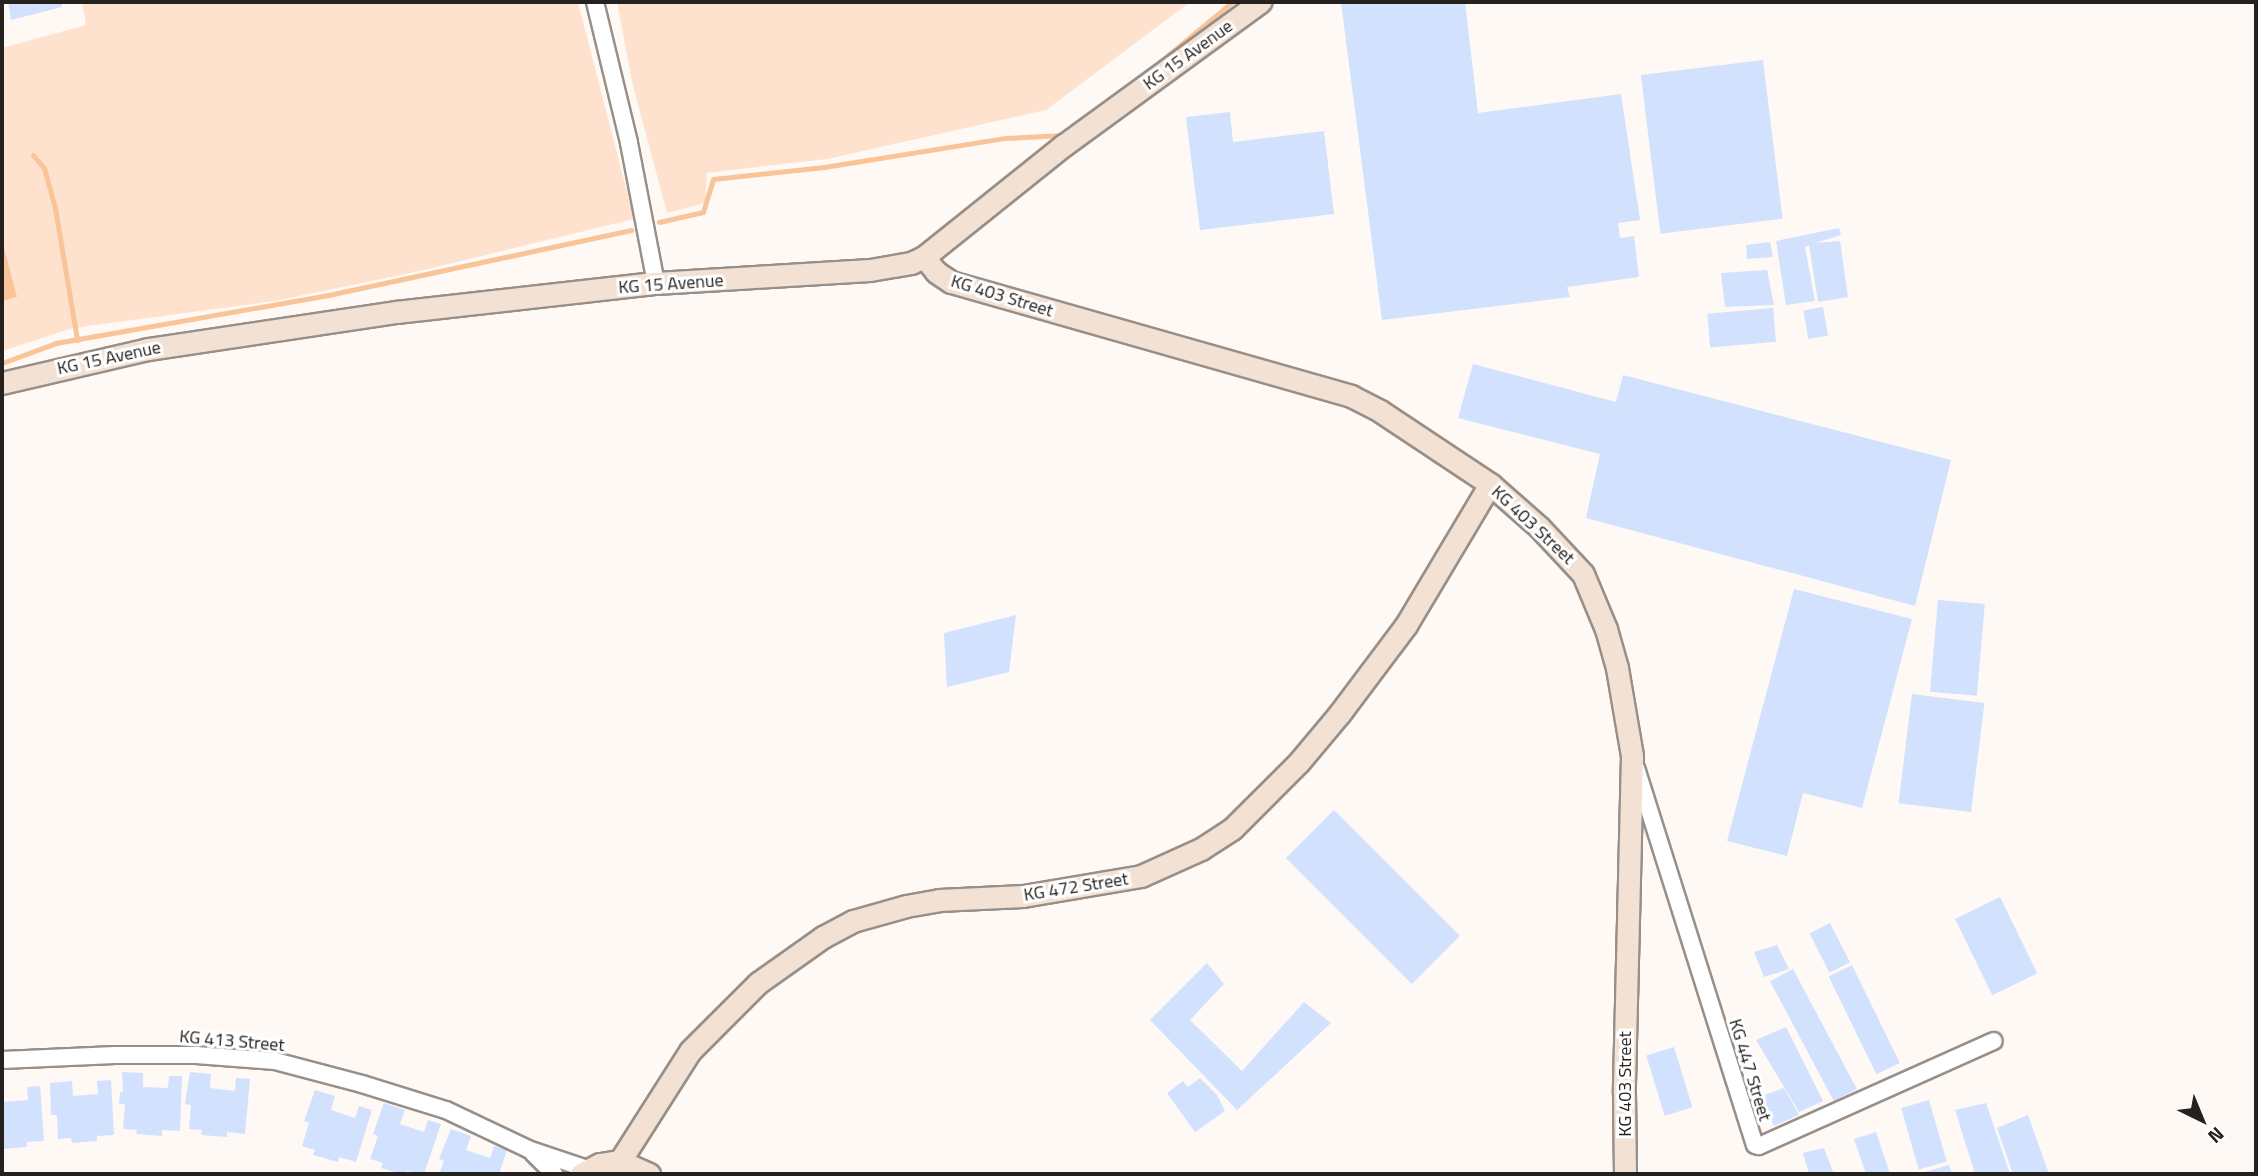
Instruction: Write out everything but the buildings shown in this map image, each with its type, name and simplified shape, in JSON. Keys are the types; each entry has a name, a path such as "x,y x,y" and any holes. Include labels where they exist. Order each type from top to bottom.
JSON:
{"main road":[{"name":"KG 15 Avenue","path":"2,383 148,349 316,323 656,283 870,270 911,263 924,257 1064,145 1260,2"},
{"name":"KG 403 Street","path":"924,257 936,272 951,282 1351,396 1380,411 1490,484 1539,527 1583,574 1606,629 1617,668 1632,755 1624,1093 1625,1174"},
{"name":"KG 472 Street","path":"620,1161 690,1051 736,1003 790,958 853,921 881,912 939,900 1023,896 1115,883 1171,864 1231,829 1299,762 1340,713 1406,625 1490,484"},
{"path":"584,1172 620,1161 648,1173 647,1118"}],"street":[{"path":"595,2 629,143 656,283"},
{"name":"KG 447 Street","path":"1632,755 1755,1145 1759,1146 1994,1041"},
{"name":"KG 413 Street","path":"2,1060 142,1055 275,1061 446,1110 584,1172"},
{"name":"KG 413 Street","path":"528,1149 554,1174"}],"shaded area":[{"path":"82,2 578,2 634,219 424,270 275,301 73,328 2,351 2,48 86,25"},
{"path":"617,2 1190,2 1046,110 827,159 707,173 705,203 667,213 633,86"},
{"path":"2,240 17,297 2,301"}],"waterway":[{"path":"1155,66 1232,2"},
{"path":"659,222 703,212 713,179 824,167 1006,138 1064,135"},
{"path":"33,155 44,168 55,208 77,340"},
{"path":"2,363 56,343 333,294 631,230"}]}
